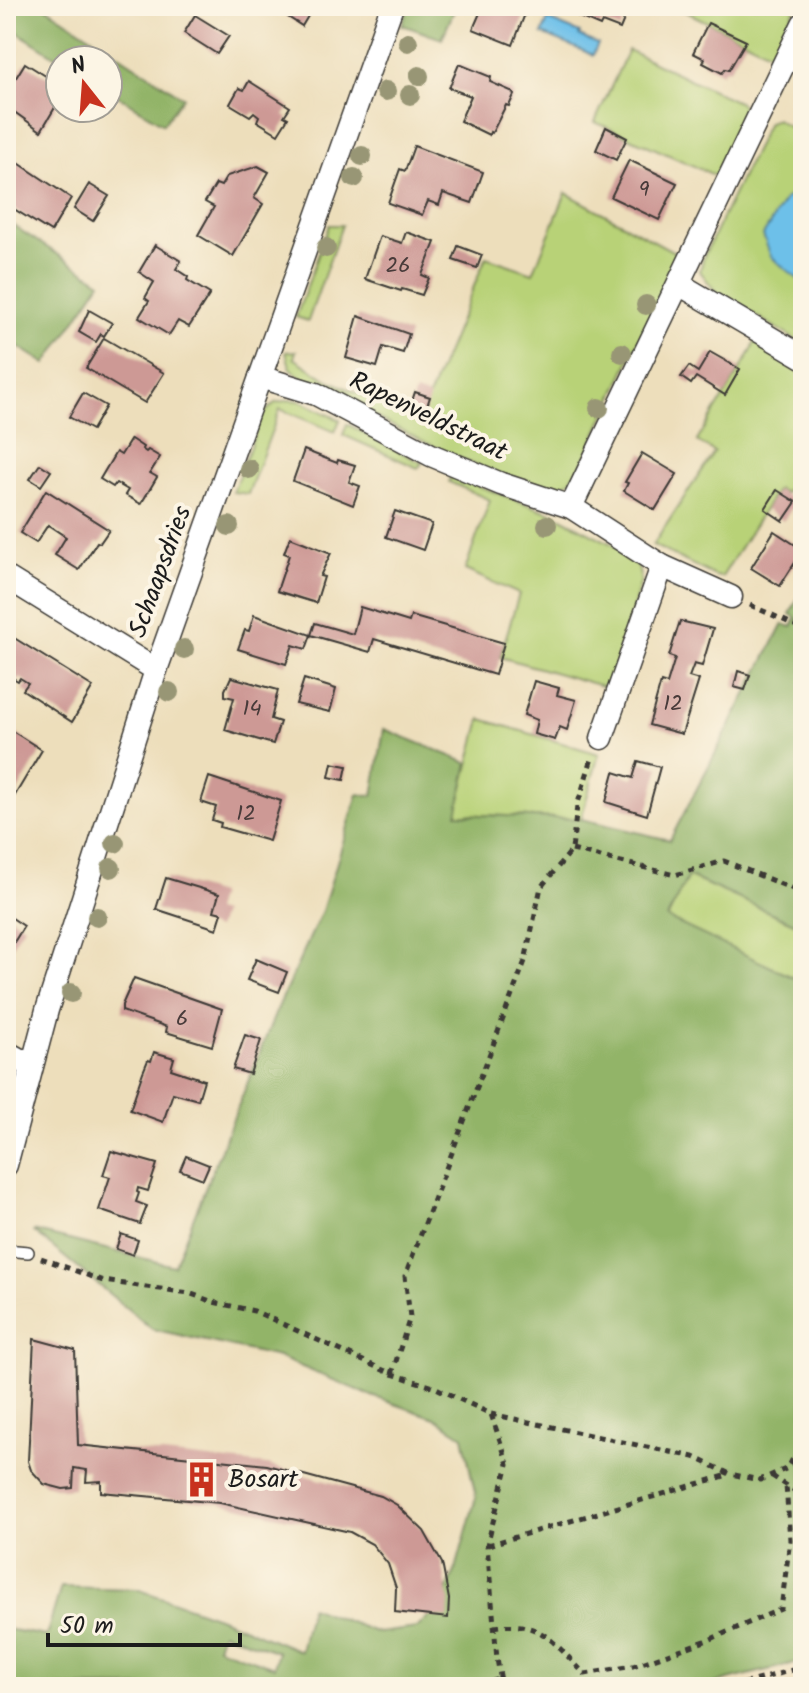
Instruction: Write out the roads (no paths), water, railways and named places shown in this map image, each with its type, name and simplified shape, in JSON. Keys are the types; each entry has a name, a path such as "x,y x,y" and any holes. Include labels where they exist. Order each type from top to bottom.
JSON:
{"street":[{"name":"Schaapsdries","path":"6,1165 31,1066 156,670 392,6"},
{"path":"571,507 803,24"},
{"path":"679,284 803,357"},
{"name":"Rapenveldstraat","path":"260,377 316,394 431,455 501,484 571,507 662,566 731,597"},
{"path":"602,738 662,566"},
{"path":"6,577 156,670"},
{"path":"6,1052 31,1066"}],"lane":[{"path":"6,1250 28,1252"}],"water":[{"path":"548,20 598,44 593,55 542,34"},
{"path":"803,190 803,283 771,257 763,235 785,199"}],"place":[{"name":"Bosart","path":"202,1480"}]}
